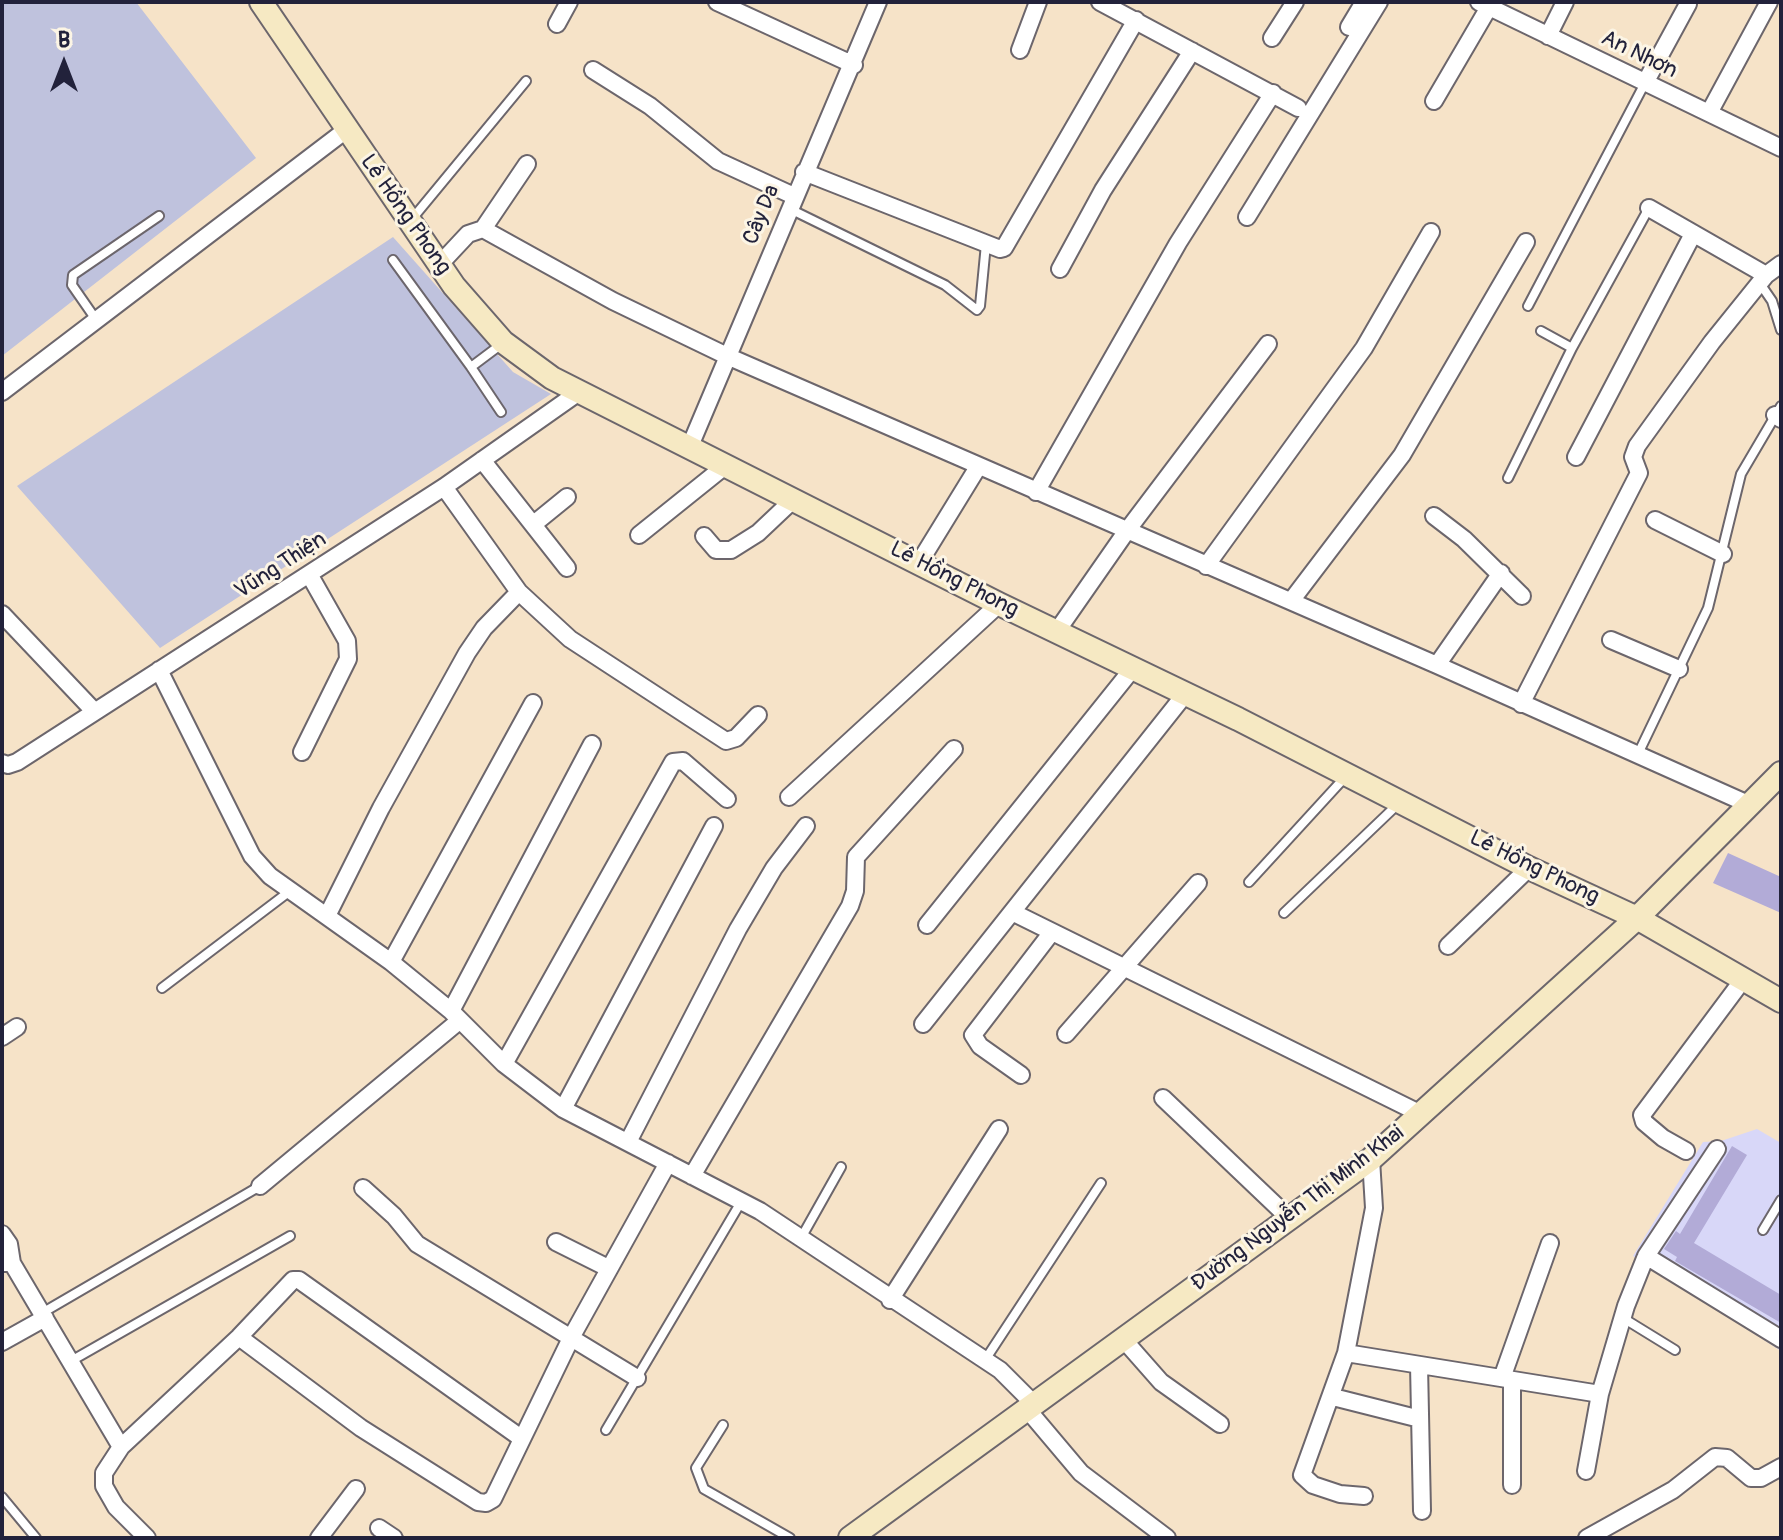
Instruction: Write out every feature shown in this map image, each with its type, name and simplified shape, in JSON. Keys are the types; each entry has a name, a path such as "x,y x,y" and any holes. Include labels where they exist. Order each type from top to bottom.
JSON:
{"main road":[{"name":"Lê Hồng Phong","path":"261,2 439,265 503,342 552,378 999,604 1186,693 1529,868 1637,918 1781,1001"},
{"name":"Đường Nguyễn Thị Minh Khai","path":"850,1538 1371,1159 1637,918 1781,773"}],"street":[{"path":"557,24 569,2"},
{"path":"717,2 854,65"},
{"name":"Cây Da","path":"690,446 791,202 854,65 878,2"},
{"path":"1020,50 1038,2"},
{"path":"1100,2 1298,108"},
{"path":"1272,38 1295,2"},
{"path":"1349,27 1364,2"},
{"path":"1247,217 1379,2"},
{"path":"1548,36 1565,2"},
{"path":"1709,113 1769,2"},
{"path":"1434,101 1484,4"},
{"name":"An Nhơn","path":"1484,4 1781,148"},
{"path":"1645,83 1688,4"},
{"path":"804,172 1000,249 1009,242 1136,20"},
{"path":"1060,269 1103,190 1192,51"},
{"path":"593,70 650,106 718,161 791,202"},
{"path":"1036,492 1178,243 1273,93"},
{"path":"2,392 346,130"},
{"path":"439,265 468,234 483,229 527,164"},
{"path":"1649,208 1763,278"},
{"path":"483,229 613,301 727,356 1748,804"},
{"path":"1206,566 1364,348 1431,232"},
{"path":"1576,457 1693,234"},
{"path":"1291,601 1402,455 1526,242"},
{"path":"1521,704 1639,473 1633,457 1637,446 1763,278 1781,264"},
{"path":"1057,631 1126,532 1268,344"},
{"name":"Vũng Thiện","path":"2,763 17,762 444,487 579,392"},
{"path":"482,460 535,523 567,568"},
{"path":"639,535 725,466"},
{"path":"919,563 978,467"},
{"path":"444,487 519,592 570,639 726,741 736,738 758,715"},
{"path":"535,523 567,497"},
{"path":"704,536 716,550 731,550 758,533 794,499"},
{"path":"1434,516 1501,573 1522,596"},
{"path":"1655,520 1723,554"},
{"path":"1437,665 1501,573"},
{"path":"302,752 348,659 347,641 309,574"},
{"path":"328,914 381,808 467,653 484,628 519,592"},
{"path":"789,797 999,604"},
{"path":"2,614 94,711"},
{"path":"1611,640 1679,669"},
{"path":"927,925 1134,667"},
{"path":"159,670 252,856 290,891 328,914 391,962 455,1016 504,1064 563,1109 741,1202 985,1360 1030,1406 1081,1473 1151,1532 1167,1538"},
{"path":"923,1024 1186,693"},
{"path":"391,962 533,703"},
{"path":"260,1186 455,1016 592,744"},
{"path":"692,1176 850,906 855,891 856,857 954,749"},
{"path":"504,1064 673,762 683,761 727,799"},
{"path":"563,1109 714,826"},
{"path":"628,1142 746,915 774,868 806,826"},
{"path":"1448,946 1529,868"},
{"path":"1066,1034 1107,990 1122,966 1198,883"},
{"path":"1012,912 1421,1114"},
{"path":"1021,1075 980,1046 973,1035 1052,932"},
{"path":"1686,1151 1663,1138 1644,1122 1642,1115 1742,981"},
{"path":"2,1037 17,1027"},
{"path":"1163,1098 1289,1218"},
{"path":"890,1300 999,1129"},
{"path":"1586,1471 1600,1394 1646,1256 1717,1149"},
{"path":"1364,1496 1340,1494 1313,1485 1302,1475 1333,1397 1346,1353 1374,1208 1371,1159"},
{"path":"239,1337 361,1428 478,1502 493,1499 572,1336 668,1163"},
{"path":"363,1188 394,1216 417,1244 637,1378"},
{"path":"2,1234 9,1244 7,1263 71,1361 121,1447"},
{"path":"556,1242 608,1268"},
{"path":"1512,1485 1507,1379 1550,1243"},
{"path":"1646,1256 1781,1339"},
{"path":"147,1538 128,1532 103,1480 121,1447 239,1337 288,1283 299,1280 521,1438"},
{"path":"2,1342 43,1316"},
{"path":"1124,1340 1161,1382 1220,1424"},
{"path":"1346,1353 1600,1394"},
{"path":"1419,1365 1422,1511"},
{"path":"1333,1397 1420,1419"},
{"path":"1592,1537 1673,1490 1715,1457 1727,1458 1751,1478 1761,1478 1780,1470"},
{"path":"319,1538 356,1489"},
{"path":"379,1528 394,1538"}],"lane":[{"path":"409,223 526,81"},
{"path":"1528,306 1645,83"},
{"path":"791,202 945,285 975,309 980,306 986,244"},
{"path":"1508,478 1572,348 1649,208"},
{"path":"97,321 72,285 73,275 159,216"},
{"path":"393,260 501,412"},
{"path":"1763,278 1781,330"},
{"path":"1541,331 1572,348"},
{"path":"471,367 503,342"},
{"path":"1637,756 1708,608 1723,554 1735,490 1779,413"},
{"path":"1249,882 1347,774"},
{"path":"1284,913 1401,801"},
{"path":"162,988 290,891"},
{"path":"800,1238 841,1167"},
{"path":"985,1360 1101,1183"},
{"path":"43,1316 260,1186"},
{"path":"1763,1230 1781,1200"},
{"path":"606,1430 741,1202"},
{"path":"71,1361 290,1236"},
{"path":"1623,1318 1675,1350"},
{"path":"723,1425 696,1468 704,1489 790,1538"},
{"path":"2,1497 36,1538"}],"shaded area":[{"path":"2,2 136,2 256,158 2,356"},
{"path":"393,237 513,372 551,394 160,648 17,486"},
{"path":"1757,1129 1781,1143 1781,1351 1633,1256 1703,1142 1721,1141"}],"building":[{"path":"1728,853 1781,877 1781,913 1713,883"},
{"path":"1732,1146 1747,1155 1694,1243 1781,1295 1781,1323 1675,1261 1677,1257 1664,1249 1676,1231 1680,1234"}]}
